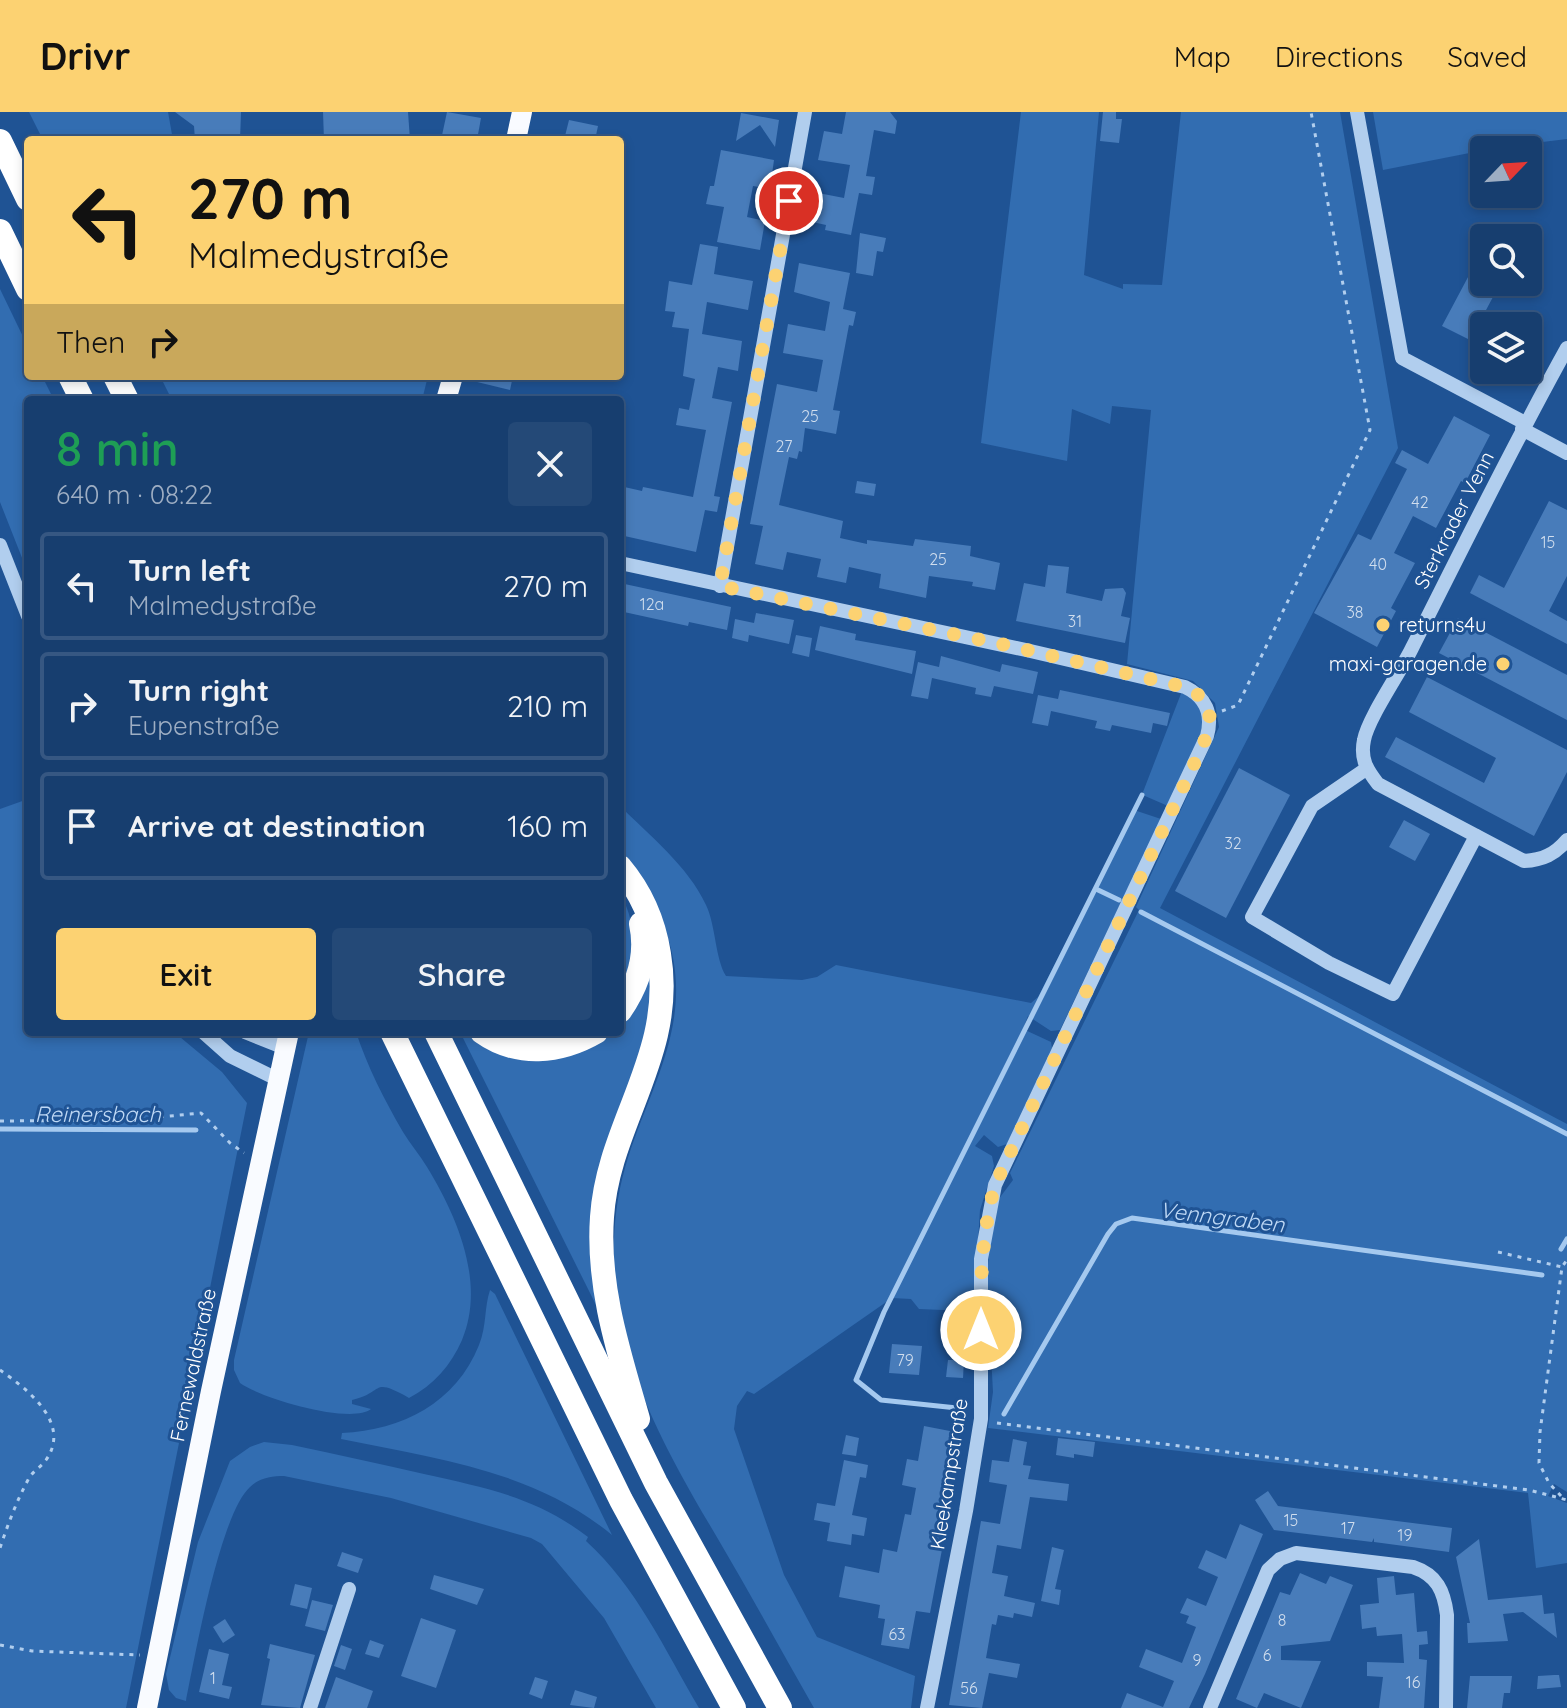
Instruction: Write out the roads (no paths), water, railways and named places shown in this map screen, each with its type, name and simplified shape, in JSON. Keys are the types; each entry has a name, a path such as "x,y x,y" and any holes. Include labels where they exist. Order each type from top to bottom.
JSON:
{"highway":[{"path":"0,141 24,191"},
{"path":"0,231 24,281"},
{"path":"624,873 643,901 656,938 662,1002 656,1042 621,1136 605,1192 602,1270 617,1348 656,1483"},
{"path":"624,890 637,912 643,942 640,972 624,1003"},
{"path":"394,1036 614,1488 734,1708"},
{"path":"438,1036 656,1483 780,1708"},
{"path":"490,1036 513,1047 548,1049 587,1036"}],"main road":[{"path":"517,136 522,112"},
{"name":"Fernewaldstraße","path":"147,1708 287,1040"}],"street":[{"path":"624,564 720,586 805,112"},
{"path":"1357,112 1402,358 1567,453"},
{"name":"Sterkrader Venn","path":"1366,769 1362,753 1364,735 1409,655 1524,426 1567,348"},
{"path":"0,545 24,606"},
{"name":"Kleekampstraße","path":"720,586 997,643 1185,687 1202,700 1210,716 1207,736 995,1185 987,1213 981,1259 981,1419 927,1708"},
{"path":"1476,836 1393,994 1329,963 1252,917 1312,806 1366,769 1378,784 1524,861 1538,860 1555,853 1567,840"},
{"path":"208,1036 230,1056 279,1080"},
{"path":"266,1036 287,1040"},
{"path":"1210,1708 1268,1570 1280,1559 1296,1553 1413,1567 1423,1570 1436,1581 1446,1601 1449,1653 1446,1708"},
{"path":"310,1708 349,1589"}],"waterway":[{"path":"957,1408 881,1400 856,1380 884,1312 1142,795"},
{"path":"1096,889 1119,900"},
{"path":"1141,912 1567,1134"},
{"name":"Reinersbach","path":"0,1129 196,1130"},
{"name":"Venngraben","path":"1004,1414 1108,1234 1116,1224 1132,1218 1542,1275"},
{"name":"Venngraben","path":"1561,1249 1567,1239"}],"place":[{"name":"returns4u","path":"1383,625"},
{"name":"maxi-garagen.de","path":"1503,664"}]}
